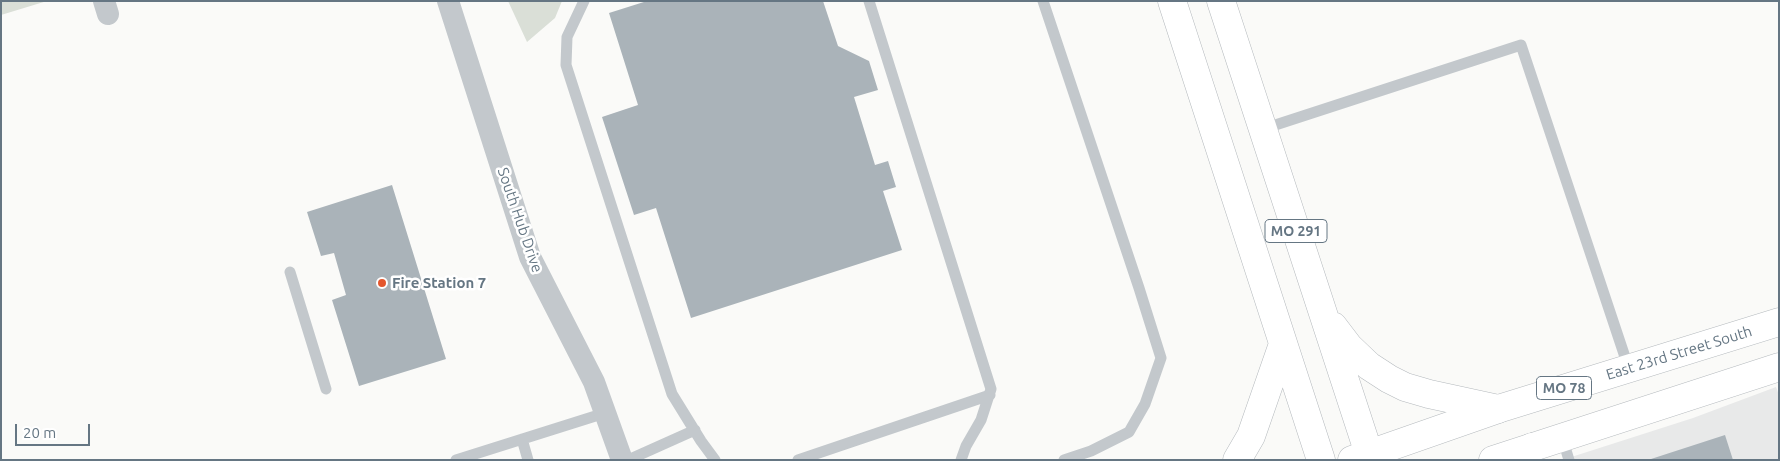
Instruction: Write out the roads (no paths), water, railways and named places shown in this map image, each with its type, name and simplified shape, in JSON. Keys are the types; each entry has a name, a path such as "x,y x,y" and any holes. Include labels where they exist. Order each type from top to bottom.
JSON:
{"main road":[{"name":"MO 291","path":"1172,1 1321,460"},
{"name":"MO 291","path":"1221,1 1323,312 1364,458"},
{"path":"1323,312 1349,347 1369,366 1389,379 1405,387 1429,394 1498,409"},
{"name":"East 23rd Street South","path":"1364,458 1498,409 1779,322"},
{"path":"1237,460 1251,436 1283,344"},
{"path":"1494,460 1566,448 1779,367"}],"street":[{"name":"South Hub Drive","path":"448,1 530,258 594,382 622,460"}],"lane":[{"path":"584,1 567,37 566,66 672,394 715,460"},
{"path":"869,1 992,389 981,420 966,446 961,460"},
{"path":"1044,1 1161,358 1145,404 1129,432 1091,451 1064,460"},
{"path":"1263,129 1521,45 1629,368"},
{"path":"290,272 326,389"},
{"path":"798,460 990,395"},
{"path":"456,460 605,413"},
{"path":"628,460 695,430"},
{"path":"522,439 528,460"}],"place":[{"name":"Fire Station 7","path":"382,283"}]}
